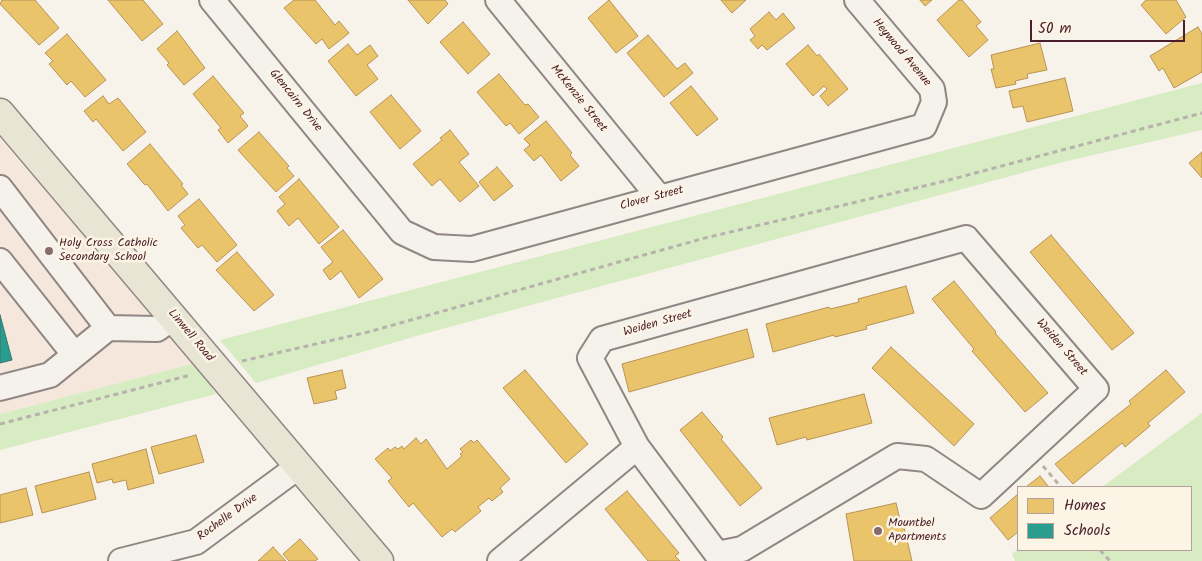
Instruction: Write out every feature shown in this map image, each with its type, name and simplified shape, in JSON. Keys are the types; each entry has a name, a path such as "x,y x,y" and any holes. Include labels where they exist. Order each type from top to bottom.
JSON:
{"main road":[{"name":"Linwell Road","path":"0,113 379,561"}],"street":[{"name":"Glencairn Drive","path":"212,0 378,202"},
{"name":"McKenzie Street","path":"498,0 659,197"},
{"name":"Heywood Avenue","path":"857,0 932,89 934,102 930,110"},
{"name":"Clover Street","path":"378,202 402,232 434,247 472,249 924,126 930,110"},
{"path":"0,188 108,328"},
{"name":"Weiden Street","path":"966,238 1096,389 982,496 926,460 897,456 742,549 717,554 637,446 590,358 602,339 966,238"},
{"path":"0,261 74,354"},
{"path":"0,388 50,375 108,328 157,329 174,318"},
{"path":"500,561 637,446"},
{"name":"Rochelle Drive","path":"121,561 196,542 299,466"}],"path":[{"path":"235,363 368,332 705,238 945,181 1202,113"},
{"path":"0,424 194,374"},
{"path":"1101,551 1110,561"}],"shaded area":[{"name":"Holy Cross Catholic Secondary School","path":"0,139 195,363 0,414"}],"green space":[{"path":"1202,83 1202,130 1063,162 427,333 256,383 220,340"},
{"path":"195,363 216,394 0,450 0,414"},
{"path":"1202,413 1202,561 1015,561 1012,554 1017,550 1192,551 1192,486 1103,486"}],"building: Homes":[{"path":"2,0 35,0 59,28 39,45 0,4"},
{"path":"108,0 143,0 163,24 142,41"},
{"path":"294,0 315,0 335,25 339,21 349,33 329,49 322,39 316,44 284,8"},
{"path":"408,0 445,0 448,4 428,24"},
{"path":"609,0 638,36 616,53 588,18"},
{"path":"721,0 746,0 732,13"},
{"path":"920,0 932,0 925,6"},
{"path":"959,0 962,0 981,22 976,26 988,40 969,57 937,20"},
{"path":"1146,0 1176,0 1186,17 1166,34 1141,5"},
{"path":"769,12 776,20 783,13 795,28 767,50 762,45 758,49 750,40 755,36 750,29"},
{"path":"463,22 490,54 468,74 440,42"},
{"path":"1198,27 1202,34 1202,72 1174,88 1163,68 1159,71 1150,56"},
{"path":"177,31 205,68 184,85 167,65 169,63 157,49"},
{"path":"67,34 106,80 85,97 71,81 67,85 49,64 53,61 45,53"},
{"path":"648,35 677,69 685,63 693,73 664,97 627,53"},
{"path":"1040,43 1047,70 1027,74 1028,78 1015,81 1016,84 996,88 991,69 994,69 991,55"},
{"path":"348,44 357,55 370,45 378,56 367,65 378,79 356,96 328,61"},
{"path":"808,45 817,56 819,54 848,89 828,106 820,96 827,89 824,86 813,96 786,64"},
{"path":"499,74 525,105 528,104 539,117 519,134 510,123 506,126 477,92"},
{"path":"213,76 244,113 240,116 248,126 228,143 218,130 221,128 193,94"},
{"path":"1065,78 1073,111 1027,122 1023,106 1013,108 1009,91"},
{"path":"691,86 718,119 697,136 670,103"},
{"path":"391,95 421,131 400,149 370,112"},
{"path":"103,96 109,104 118,98 146,132 123,151 96,119 93,122 84,111"},
{"path":"546,121 572,153 570,155 579,166 561,181 541,155 534,161 524,150 530,145 524,139"},
{"path":"450,130 469,154 459,162 479,186 460,202 440,179 432,186 413,164 442,140 440,138"},
{"path":"259,132 289,166 287,168 294,176 276,192 238,150"},
{"path":"150,144 183,184 181,185 188,194 168,211 147,184 145,185 127,164"},
{"path":"1202,152 1202,178 1189,163"},
{"path":"497,167 513,186 494,201 479,182"},
{"path":"299,179 339,227 319,244 298,218 289,226 277,211 285,204 279,197"},
{"path":"199,199 237,245 217,262 202,245 198,248 181,228 185,225 178,216"},
{"path":"343,230 383,279 359,298 341,271 330,280 323,270 333,262 321,247"},
{"path":"1051,235 1134,333 1112,350 1030,252"},
{"path":"237,252 274,295 254,311 216,270"},
{"path":"954,281 995,333 1048,393 1025,412 972,351 974,349 932,299"},
{"path":"906,286 914,313 866,326 867,329 835,337 834,335 773,352 766,324 829,307 830,309 859,302 858,299"},
{"path":"747,329 754,357 629,392 622,364"},
{"path":"891,347 974,424 954,446 872,368"},
{"path":"342,370 346,388 335,391 337,399 314,404 307,378"},
{"path":"525,370 588,444 566,463 503,388"},
{"path":"1166,370 1185,392 1148,423 1150,426 1125,447 1122,443 1073,484 1055,464 1131,404 1129,401"},
{"path":"864,394 872,423 807,440 806,437 777,445 769,418"},
{"path":"702,412 723,437 721,439 762,488 740,506 680,430"},
{"path":"196,435 204,462 159,474 151,447"},
{"path":"416,438 421,444 426,439 447,469 462,456 460,454 463,452 460,449 471,440 474,443 477,440 510,479 500,488 503,492 492,501 489,498 478,507 481,511 455,532 452,529 442,537 413,503 409,507 388,481 392,478 375,459 388,448 390,451 395,447 398,449 402,446 404,449"},
{"path":"146,449 154,483 128,490 126,480 113,483 112,479 97,483 92,464"},
{"path":"89,472 96,499 42,513 35,486"},
{"path":"1040,476 1048,486 1027,486"},
{"path":"26,488 33,515 0,523 0,495"},
{"path":"627,491 679,553 675,556 680,561 648,561 605,509"},
{"path":"1017,495 1017,533 1008,540 990,518"},
{"name":"Mountbel Apartments","path":"896,503 912,561 854,561 846,514"},
{"path":"300,539 318,559 315,561 289,561 283,554"},
{"path":"273,547 286,561 258,561"}],"building: Schools":[{"path":"0,315 12,360 0,363"}],"place":[{"name":"Holy Cross Catholic Secondary School","path":"49,251"},
{"name":"Mountbel Apartments","path":"878,531"}]}
